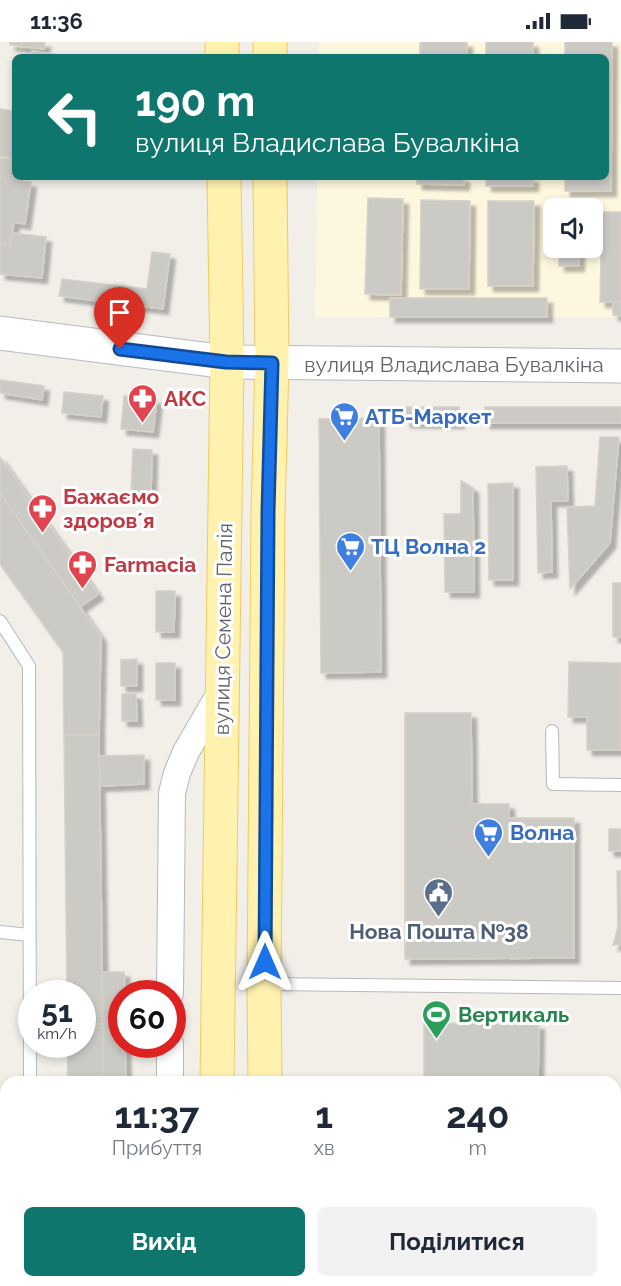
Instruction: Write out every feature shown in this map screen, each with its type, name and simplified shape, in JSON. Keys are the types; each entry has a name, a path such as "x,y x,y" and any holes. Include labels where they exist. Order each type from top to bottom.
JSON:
{"main road":[{"name":"вулиця Семена Палія","path":"217,1076 226,362 224,180"},
{"name":"вулиця Семена Палія","path":"265,1076 268,511 272,363 270,180"}],"street":[{"name":"вулиця Владислава Бувалкіна","path":"0,333 226,362 621,366"},
{"path":"171,980 172,794 186,752 223,688"},
{"path":"170,1058 170,1076"}],"lane":[{"path":"0,621 29,666 30,1076"},
{"path":"552,731 553,784 621,785"},
{"path":"0,932 29,935"},
{"path":"264,984 621,988"}],"shaded area":[{"path":"319,42 621,42 621,317 315,318 317,180 609,180 609,54 319,54"}],"building":[{"path":"10,42 45,42 44,49 10,45"},
{"path":"420,42 467,42 467,54 420,54"},
{"path":"486,42 533,42 533,54 486,54"},
{"path":"565,42 612,42 611,191 565,191 565,180 609,180 609,54 565,54"},
{"path":"32,51 52,54 32,54"},
{"path":"0,109 12,111 12,158 0,156"},
{"path":"0,158 12,160 12,180 31,182 25,224 14,222 10,244 0,243"},
{"path":"417,180 464,180 464,185 417,184"},
{"path":"486,180 533,180 533,186 486,186"},
{"path":"368,198 403,199 401,295 365,294"},
{"path":"421,200 470,201 469,289 420,289"},
{"path":"488,201 534,201 533,286 488,286"},
{"path":"603,212 621,212 621,302 600,302"},
{"path":"12,233 46,237 42,278 0,274 0,243 10,244"},
{"path":"152,252 170,254 163,309 59,296 62,279 147,289"},
{"path":"559,258 579,258 579,266 559,266"},
{"path":"390,298 547,298 547,317 390,317"},
{"path":"613,302 621,302 621,316 613,315"},
{"path":"0,380 44,386 42,400 0,393"},
{"path":"64,392 103,396 101,417 62,413"},
{"path":"124,396 157,399 153,432 121,429"},
{"path":"405,407 459,407 459,423 405,422"},
{"path":"485,407 621,407 621,423 485,423"},
{"name":"ТЦ Волна 2","path":"379,418 381,672 321,673 319,419"},
{"path":"600,437 619,437 610,543 570,589 567,507 595,506"},
{"path":"133,449 152,450 151,495 131,494"},
{"path":"0,457 98,594 80,607 0,493"},
{"path":"567,466 568,501 551,501 552,572 538,573 536,467"},
{"path":"461,481 473,488 474,592 445,592 444,514 461,514"},
{"path":"513,483 513,580 489,580 488,484"},
{"path":"0,493 101,637 99,735 64,735 63,652 0,564"},
{"path":"613,583 621,583 621,637 613,637"},
{"path":"156,591 175,591 174,632 156,632"},
{"path":"137,659 137,686 121,686 121,660"},
{"path":"569,662 621,663 621,750 587,750 587,717 568,717"},
{"path":"156,663 175,663 175,700 156,700"},
{"path":"122,694 136,694 137,721 122,721"},
{"name":"Волна","path":"405,713 471,713 472,804 509,804 509,818 574,818 574,958 405,959"},
{"path":"64,735 99,735 103,1024 96,1024 96,980 67,980"},
{"path":"144,755 144,784 100,786 99,756"},
{"path":"609,829 621,829 621,851 609,851"},
{"path":"617,871 621,871 621,944 613,945 618,927"},
{"path":"102,972 124,972 124,980 108,980 108,1058 125,1058 126,1076 103,1076"},
{"path":"480,1015 486,1016 495,1023 539,1024 538,1076 424,1076 424,1024 465,1023"},
{"path":"96,1024 103,1024 103,1076 68,1076 67,1058 96,1058"}],"place":[{"name":"АКС","path":"143,424"},
{"name":"АТБ-Маркет","path":"344,442"},
{"name":"Бажаємо здоровʼя","path":"42,534"},
{"name":"ТЦ Волна 2","path":"350,572"},
{"name":"Farmacia","path":"83,590"},
{"name":"Волна","path":"489,858"},
{"name":"Нова Пошта №38","path":"439,918"},
{"name":"Вертикаль","path":"437,1040"}],"route":[{"path":"120,349 226,362 272,363 268,511 265,962"}]}
